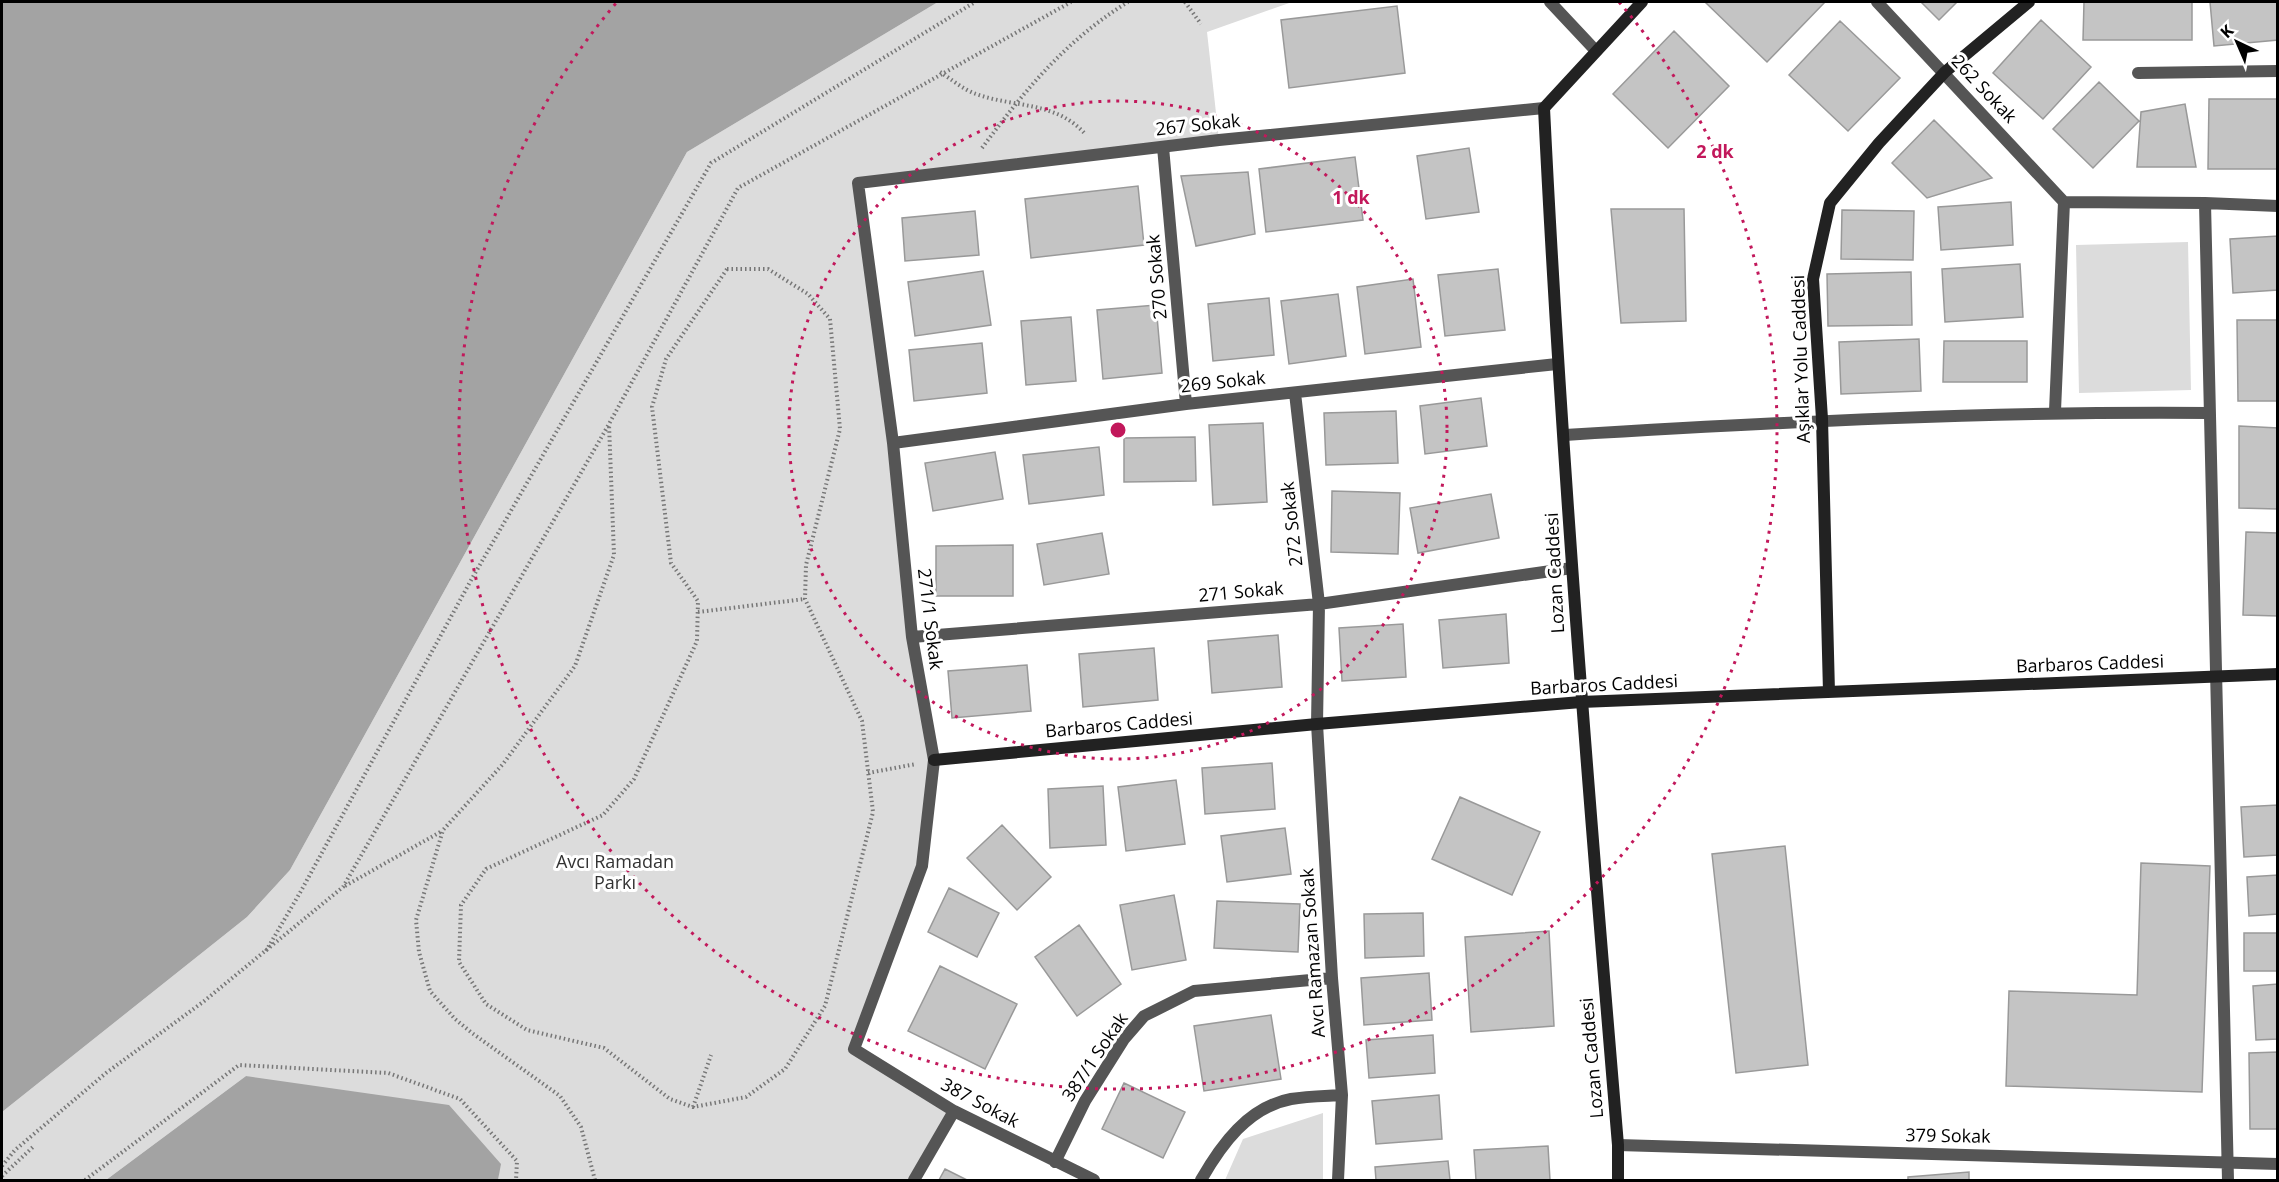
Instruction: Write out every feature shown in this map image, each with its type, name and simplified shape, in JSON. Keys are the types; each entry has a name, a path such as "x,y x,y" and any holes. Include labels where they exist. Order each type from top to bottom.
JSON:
{"street":[{"path":"1550,2 1596,51"},
{"path":"1544,108 1642,2"},
{"name":"262 Sokak","path":"1877,2 1945,72 2064,202"},
{"name":"Aşıklar Yolu Caddesi","path":"1829,692 1822,419 1813,279 1830,203 1879,143 1945,72 2029,2"},
{"path":"2138,73 2277,71"},
{"name":"267 Sokak","path":"858,183 1163,147 1544,108"},
{"name":"Lozan Caddesi","path":"1544,108 1557,364 1565,435 1581,702 1618,1145 1618,1180"},
{"name":"270 Sokak","path":"1163,147 1186,404"},
{"name":"271/1 Sokak","path":"854,1049 922,866 934,760 912,637 893,443 858,183"},
{"path":"2055,411 2064,202 2277,206"},
{"path":"2205,203 2228,1180"},
{"name":"269 Sokak","path":"893,443 1186,404 1557,364"},
{"name":"272 Sokak","path":"1295,393 1319,604 1317,724"},
{"path":"1565,435 1822,419 2055,411 2210,413"},
{"name":"271 Sokak","path":"912,637 1319,604 1572,568"},
{"name":"Barbaros Caddesi","path":"934,760 1581,702 2277,674"},
{"name":"Avcı Ramazan Sokak","path":"1317,724 1332,978 1342,1095 1338,1180"},
{"name":"387/1 Sokak","path":"1055,1162 1085,1101 1124,1039 1144,1016 1194,991 1332,978"},
{"name":"387 Sokak","path":"854,1049 954,1111 1094,1180"},
{"path":"1202,1180 1222,1146 1255,1113 1289,1099 1342,1095"},
{"path":"914,1180 954,1111"},
{"name":"379 Sokak","path":"1618,1145 2277,1164"}],"path":[{"path":"264,955 476,572 711,163 975,2"},
{"path":"343,887 609,424 738,188 835,135 940,72 1071,2"},
{"path":"965,170 1044,68 1095,22 1128,2"},
{"path":"1185,2 1201,24"},
{"path":"940,72 975,94 1046,108 1076,123 1102,154"},
{"path":"728,269 768,269 808,294 830,319 840,429 806,565 805,599 862,721 873,812 825,1006 785,1069 746,1097 693,1107 670,1099 604,1048 527,1030 486,1004 459,962 461,905 486,869 603,815 634,779 697,641 698,612 698,601 671,563 652,407 666,359 728,269"},
{"path":"2,1166 15,1150 106,1073 264,955 343,887 443,830 503,764 575,666 614,555 609,424"},
{"path":"698,612 805,599"},
{"path":"868,773 934,760"},
{"path":"443,830 416,920 419,952 430,991 455,1019 472,1033 560,1096 581,1127 595,1180"},
{"path":"693,1107 711,1055"},
{"path":"85,1180 239,1065 388,1073 460,1099 517,1161 516,1180"},
{"path":"2,1176 33,1147"}],"green space":[{"name":"Avcı Ramadan Parkı","path":"938,2 1292,2 1207,32 1219,140 858,183 934,760 922,866 854,1049 954,1111 914,1180 498,1180 500,1163 246,1076 106,1180 2,1180 2,1112 247,917 290,870 687,152"},
{"path":"2188,242 2191,390 2079,393 2076,245"},
{"path":"1323,1113 1323,1180 1225,1180 1243,1139"}],"shaded area":[{"path":"2,2 938,2 687,152 290,870 247,917 2,1112"},
{"path":"246,1076 449,1105 501,1164 498,1180 106,1180"}],"building":[{"path":"1705,2 1825,2 1767,62"},
{"path":"1921,2 1957,2 1939,20"},
{"path":"2084,2 2192,2 2192,40 2083,40"},
{"path":"2210,2 2278,2 2278,40 2214,46"},
{"path":"1397,6 1405,73 1289,88 1281,20"},
{"path":"2041,20 2091,67 2043,119 1993,73"},
{"path":"1840,21 1900,78 1848,131 1789,75"},
{"path":"1674,31 1729,86 1668,148 1613,94"},
{"path":"2099,82 2139,121 2093,168 2053,129"},
{"path":"2209,99 2278,99 2278,169 2208,169"},
{"path":"2185,104 2196,167 2137,167 2141,112"},
{"path":"1934,120 1992,178 1927,198 1892,163"},
{"path":"1469,148 1479,212 1426,219 1417,156"},
{"path":"1355,157 1363,220 1266,232 1259,169"},
{"path":"1248,172 1255,234 1196,246 1181,176"},
{"path":"1138,186 1144,245 1031,258 1025,199"},
{"path":"2011,202 2013,245 1941,250 1938,207"},
{"path":"1611,209 1684,209 1686,321 1621,323"},
{"path":"1842,210 1914,211 1913,260 1841,259"},
{"path":"975,211 979,255 905,261 902,218"},
{"path":"2278,236 2278,290 2233,293 2230,239"},
{"path":"2020,264 2023,317 1945,322 1942,269"},
{"path":"1498,269 1505,330 1445,336 1438,275"},
{"path":"983,271 991,325 915,336 908,282"},
{"path":"1911,272 1912,325 1828,326 1827,274"},
{"path":"1413,279 1421,347 1365,354 1357,287"},
{"path":"1338,294 1346,356 1289,364 1281,301"},
{"path":"1269,298 1274,355 1213,361 1208,304"},
{"path":"1156,305 1162,373 1103,379 1097,310"},
{"path":"1071,317 1076,381 1026,385 1021,321"},
{"path":"2237,320 2278,320 2278,401 2238,401"},
{"path":"1919,339 1921,391 1841,394 1839,342"},
{"path":"1944,341 2027,341 2027,382 1943,382"},
{"path":"982,343 987,393 914,401 909,350"},
{"path":"1481,398 1487,446 1425,454 1420,406"},
{"path":"1396,411 1398,463 1326,465 1324,413"},
{"path":"1263,423 1267,502 1213,505 1209,425"},
{"path":"2239,426 2278,428 2278,509 2239,508"},
{"path":"1195,437 1196,481 1124,482 1124,438"},
{"path":"1099,447 1104,495 1029,504 1023,455"},
{"path":"995,452 1003,499 933,511 925,463"},
{"path":"1332,491 1400,493 1398,554 1331,552"},
{"path":"1491,494 1499,538 1418,553 1410,508"},
{"path":"2246,532 2278,533 2278,616 2243,615"},
{"path":"1102,533 1109,574 1044,585 1037,544"},
{"path":"1013,545 1013,596 936,596 936,546"},
{"path":"1506,614 1509,663 1443,668 1439,620"},
{"path":"1403,624 1406,677 1342,681 1339,628"},
{"path":"1278,635 1282,687 1212,693 1208,641"},
{"path":"1154,648 1158,700 1083,707 1079,654"},
{"path":"1027,665 1031,711 952,718 948,671"},
{"path":"1272,763 1275,809 1205,814 1202,768"},
{"path":"1176,780 1185,844 1126,851 1118,787"},
{"path":"1103,786 1106,845 1050,848 1048,789"},
{"path":"1460,797 1540,832 1512,895 1432,859"},
{"path":"2278,805 2278,855 2244,857 2241,807"},
{"path":"1002,825 1051,877 1017,910 967,858"},
{"path":"1285,828 1291,874 1227,882 1221,836"},
{"path":"1785,846 1808,1065 1736,1073 1712,854"},
{"path":"2141,863 2210,866 2202,1092 2006,1086 2009,991 2137,995"},
{"path":"2278,875 2278,914 2249,916 2247,877"},
{"path":"949,888 999,913 977,957 928,932"},
{"path":"1174,895 1186,960 1132,970 1120,905"},
{"path":"1217,901 1300,904 1298,952 1214,948"},
{"path":"1423,913 1424,956 1365,958 1364,914"},
{"path":"1079,925 1121,984 1077,1016 1035,957"},
{"path":"1549,931 1554,1026 1471,1032 1465,937"},
{"path":"2244,933 2278,933 2278,971 2244,971"},
{"path":"940,966 1017,1004 985,1069 908,1031"},
{"path":"1429,973 1432,1020 1364,1025 1361,978"},
{"path":"2278,984 2278,1039 2256,1040 2253,986"},
{"path":"1271,1015 1281,1079 1204,1091 1194,1026"},
{"path":"1433,1035 1435,1073 1369,1078 1366,1040"},
{"path":"2278,1052 2278,1129 2250,1129 2249,1053"},
{"path":"1124,1083 1185,1112 1163,1158 1102,1129"},
{"path":"1439,1095 1442,1139 1376,1144 1372,1101"},
{"path":"1548,1146 1550,1180 1476,1180 1474,1150"},
{"path":"1448,1161 1450,1180 1376,1180 1375,1167"},
{"path":"945,1169 967,1180 939,1180"},
{"path":"1969,1172 1969,1180 1908,1180 1908,1177"}]}
